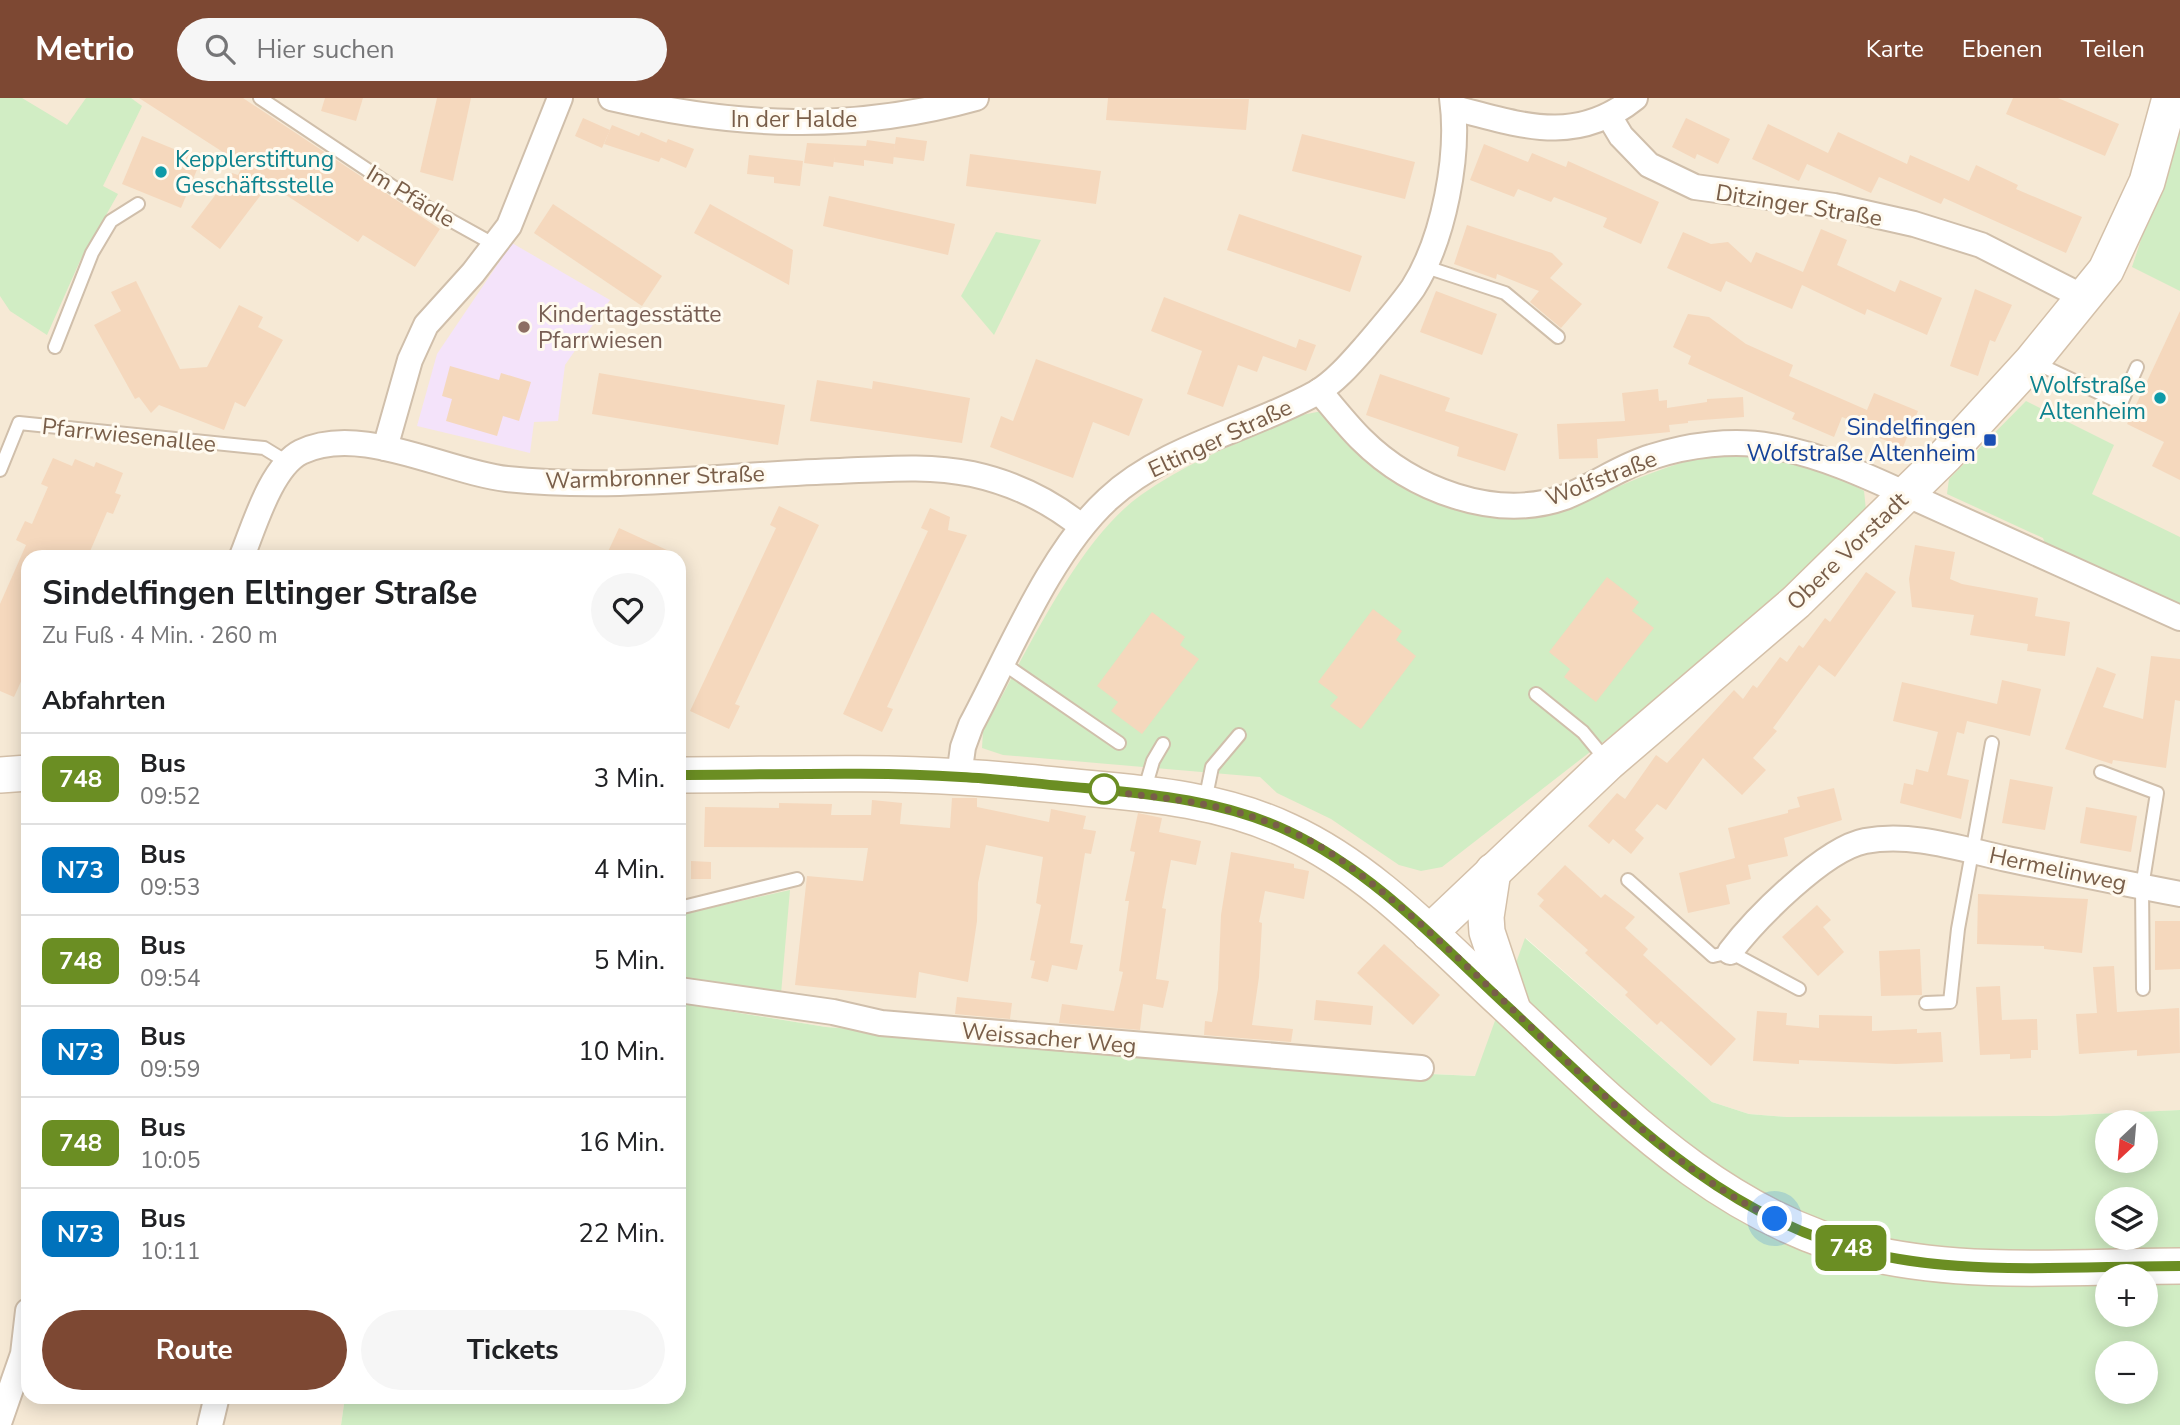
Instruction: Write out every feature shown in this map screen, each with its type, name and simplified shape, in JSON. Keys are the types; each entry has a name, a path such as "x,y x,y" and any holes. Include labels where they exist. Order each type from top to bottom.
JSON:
{"main road":[{"name":"Obere Vorstadt","path":"1429,933 1608,763 1796,602 1906,495 2032,361 2106,270 2147,182 2170,98"},
{"path":"0,775 21,774"},
{"path":"686,775 959,776 1143,794 1204,803 1262,820 1343,861 1429,933 1646,1134 1688,1168 1755,1209 1818,1237 1873,1254 1978,1266 2180,1266"},
{"path":"1493,871 1486,917 1488,932 1514,1013"}],"street":[{"path":"385,448 410,360 426,325 509,226 560,98"},
{"name":"In der Halde","path":"611,98 727,120 789,123 850,121 976,98"},
{"path":"1453,103 1543,129 1585,125 1609,116 1635,98"},
{"name":"Eltinger Straße","path":"959,776 963,747 971,725 1051,575 1082,526 1110,498 1147,470 1319,391 1353,360 1387,322 1413,287 1435,242 1446,198 1453,103"},
{"name":"Ditzinger Straße","path":"1609,116 1621,136 1649,165 1695,187 1834,206 1914,225 1981,245 2085,298"},
{"name":"Wolfstraße","path":"1319,391 1361,439 1390,463 1430,487 1466,499 1503,504 1563,497 1650,457 1735,443 1772,446 1842,466 2180,618"},
{"name":"Warmbronner Straße","path":"244,550 269,490 287,463 300,452 330,443 356,443 385,448 492,477 567,484 783,472 943,469 1012,485 1041,498 1082,526"},
{"name":"Hermelinweg","path":"1730,952 1744,934 1821,863 1863,841 1894,838 1938,843 2180,894"},
{"name":"Weissacher Weg","path":"686,991 832,1012 881,1023 1421,1068"},
{"path":"0,1420 21,1360"},
{"path":"210,1425 216,1404"}],"lane":[{"name":"Im Pfädle","path":"260,98 405,195 495,245"},
{"path":"55,347 92,253 111,221 138,204"},
{"path":"1423,266 1505,293 1558,337"},
{"path":"2032,361 2121,403 2137,367"},
{"name":"Pfarrwiesenallee","path":"0,470 19,422 264,448 287,463"},
{"path":"1004,664 1119,743"},
{"path":"1536,694 1583,732 1608,763"},
{"path":"1204,803 1212,767 1239,735"},
{"name":"Hermelinweg","path":"1926,1003 1950,1002 1958,929 1992,743"},
{"path":"1143,794 1153,761 1163,744"},
{"name":"Hermelinweg","path":"2101,772 2157,793 2142,887 2143,989"},
{"path":"686,906 797,879"},
{"path":"1628,880 1713,956 1730,952 1800,989"}],"shaded area":[{"path":"0,98 2180,98 2180,1110 2095,1110 2095,1114 2051,1116 1787,1117 1749,1114 1712,1102 1526,938 1476,1076 1228,1065 983,1039 826,1027 686,1004 686,550 21,550 21,1404 344,1404 341,1425 0,1425"},
{"name":"Kindertagesstätte Pfarrwiesen","path":"512,243 610,300 565,365 558,421 534,422 530,453 417,426 437,354"}],"green space":[{"path":"0,98 22,98 67,125 86,98 131,98 142,106 103,186 118,194 80,261 47,335 10,311 0,296"},
{"path":"2180,109 2180,291 2132,267 2177,131"},
{"path":"996,232 1041,240 994,335 961,296"},
{"path":"2026,401 2114,445 2092,494 2180,537 2180,605 2047,549 2043,538 1947,494 1949,479"},
{"path":"1322,411 1367,459 1401,486 1440,505 1462,510 1558,509 1684,462 1706,457 1753,456 1800,464 1844,480 1864,491 1866,510 1758,614 1608,738 1442,867 1421,871 1399,865 1331,819 1277,793 1260,777 1003,755 982,748 983,731 1033,637 1073,571 1117,515 1141,495 1179,471 1302,415"},
{"path":"790,890 781,994 686,983 686,913"},
{"path":"1525,938 1712,1102 1749,1114 1787,1117 2095,1114 2095,1173 2158,1173 2158,1111 2180,1110 2180,1425 341,1425 344,1404 686,1404 686,1004 826,1027 983,1039 1228,1065 1475,1076"}],"building":[{"path":"139,98 243,98 440,229 415,267 363,235 358,242 269,184 220,249 191,227 232,173 238,175 243,165"},
{"path":"325,98 363,98 356,121 321,111"},
{"path":"437,98 471,98 453,181 420,172"},
{"path":"1108,98 1249,99 1246,130 1106,120"},
{"path":"2013,98 2058,98 2119,124 2105,156 2006,114"},
{"path":"583,118 610,130 602,148 575,136"},
{"path":"1686,118 1730,139 1718,164 1697,154 1695,159 1672,147"},
{"path":"1768,124 1828,153 1838,132 1907,164 1910,155 1969,181 1976,165 2018,185 2016,189 2082,217 2066,253 1944,198 1941,204 1879,177 1871,193 1807,164 1799,181 1752,159"},
{"path":"612,125 639,136 641,132 667,143 659,162 604,144"},
{"path":"1302,134 1415,162 1405,199 1292,171"},
{"name":"Kepplerstiftung Geschäftsstelle","path":"142,136 201,160 181,208 122,184"},
{"path":"896,137 927,141 924,161 893,157"},
{"path":"668,139 694,149 686,168 660,157"},
{"path":"867,140 895,144 893,164 864,160 864,166 834,162 835,155 833,167 804,163 807,143 866,146"},
{"path":"1484,144 1528,162 1532,153 1566,167 1568,161 1659,202 1641,244 1603,227 1607,218 1554,197 1551,202 1518,189 1514,197 1470,180"},
{"path":"970,154 1101,171 1096,204 966,186"},
{"path":"749,155 803,161 800,186 774,183 774,177 747,174"},
{"path":"829,196 955,224 948,255 823,226"},
{"path":"553,204 662,276 642,306 534,233"},
{"path":"710,204 793,250 789,285 694,233"},
{"path":"1239,214 1362,256 1350,292 1227,250"},
{"path":"1467,225 1552,253 1563,264 1550,278 1582,304 1561,328 1530,302 1539,291 1497,274 1496,279 1454,264"},
{"path":"1821,229 1847,240 1837,265 1895,292 1900,280 1942,298 1927,335 1867,309 1865,315 1802,285 1792,309 1726,281 1721,292 1667,268 1683,232 1711,244 1728,242 1751,263 1756,252 1803,272"},
{"path":"136,281 180,369 207,367 239,305 263,317 258,327 283,340 245,407 235,402 224,430 159,405 151,413 139,397 135,399 94,325 121,311 111,292"},
{"path":"1975,289 2012,305 1995,342 1990,340 1978,376 1950,366"},
{"path":"1436,291 1497,314 1482,355 1420,332"},
{"path":"1164,297 1296,348 1299,339 1316,345 1306,371 1263,356 1257,372 1238,365 1223,407 1187,394 1202,351 1151,331"},
{"name":"Wolfstraße Altenheim","path":"2180,311 2180,480 2152,466 2164,442 2127,424"},
{"path":"1688,314 1709,317 1746,344 1793,365 1789,376 1867,410 1874,393 1918,411 1903,447 1869,434 1871,429 1842,417 1834,437 1792,419 1795,413 1688,364 1691,356 1673,347"},
{"path":"1036,359 1143,399 1129,436 1093,422 1073,478 990,447 1001,416 1013,421"},
{"path":"450,366 499,380 501,373 531,382 519,421 503,416 497,436 446,421 452,399 442,396"},
{"path":"599,373 785,405 778,445 592,414"},
{"path":"1380,374 1450,398 1445,411 1518,434 1505,471 1457,456 1459,447 1366,415"},
{"path":"817,380 872,389 873,381 970,398 962,443 810,421"},
{"path":"1658,389 1659,401 1667,400 1667,408 1707,402 1707,399 1743,397 1744,417 1688,421 1669,425 1670,432 1597,439 1598,458 1559,459 1557,424 1625,421 1622,393"},
{"path":"53,458 72,466 75,459 94,467 96,462 123,473 115,493 121,495 113,514 107,512 91,550 24,550 26,545 16,540 25,521 32,524 48,487 41,484"},
{"path":"779,506 819,525 735,704 740,706 729,729 690,711 776,528 770,525"},
{"path":"930,508 950,517 948,530 967,535 887,707 893,709 882,732 843,714 928,531 921,528"},
{"path":"619,528 667,550 609,550"},
{"path":"1915,545 1955,552 1950,579 1962,584 2038,598 2035,616 2070,622 2065,656 2027,651 2028,644 1970,635 1974,615 1912,607 1909,579"},
{"path":"21,556 21,682 14,697 0,691 0,604"},
{"path":"1866,572 1896,592 1835,677 1819,665 1773,728 1777,731 1753,758 1766,770 1742,795 1703,758 1666,810 1657,804 1635,830 1644,838 1631,854 1613,839 1609,844 1588,826 1617,793 1625,799 1656,755 1667,763 1734,690 1743,699 1753,685 1757,688 1780,657 1787,662 1799,645 1803,648 1825,618 1830,622"},
{"path":"1607,577 1639,602 1632,611 1654,628 1596,702 1564,677 1570,669 1549,652"},
{"path":"1373,609 1402,631 1396,640 1416,656 1361,729 1330,706 1338,697 1318,682"},
{"path":"1152,612 1185,637 1180,645 1199,659 1142,734 1111,711 1118,702 1097,686"},
{"path":"2151,656 2180,659 2180,701 2175,700 2166,768 2113,760 2112,764 2065,749 2097,667 2116,674 2103,707 2143,719"},
{"path":"2002,680 2041,689 2030,736 1967,721 1964,734 1957,732 1947,775 1969,780 1961,819 1900,803 1904,783 1913,785 1916,769 1928,772 1938,732 1893,721 1902,682 1997,704"},
{"path":"2010,779 2053,787 2045,830 2002,823"},
{"path":"1834,788 1842,820 1784,838 1788,856 1748,865 1751,879 1726,885 1730,904 1688,913 1679,873 1735,858 1728,828 1788,813 1788,810 1800,807 1797,797"},
{"path":"952,798 977,798 977,807 1049,822 1051,809 1086,816 1083,829 1096,831 1091,854 1085,853 1070,943 1083,945 1077,970 1052,965 1048,982 1031,978 1035,961 1030,960 1041,905 1036,903 1043,857 986,845 978,883 977,921 968,982 919,972 916,998 795,985 807,876 863,881 868,848 704,847 705,807 779,808 779,803 832,804 831,815 871,815 872,800 902,803 900,824 950,828"},
{"path":"2086,807 2137,816 2131,852 2080,843"},
{"path":"1138,813 1162,818 1159,832 1201,841 1196,865 1171,860 1162,908 1166,909 1156,979 1169,981 1163,1008 1143,1004 1140,1030 1059,1023 1062,1004 1114,1011 1123,972 1119,971 1129,901 1125,901 1135,852 1130,851"},
{"path":"1231,852 1294,864 1294,868 1309,871 1304,899 1265,891 1259,922 1262,923 1259,977 1252,1025 1293,1029 1291,1042 1204,1035 1205,1021 1212,1022 1218,989 1221,915"},
{"path":"691,861 711,862 711,879 691,879"},
{"path":"1565,865 1601,898 1605,894 1635,917 1625,928 1648,949 1643,955 1736,1039 1711,1066 1661,1021 1657,1025 1625,995 1628,992 1585,953 1588,950 1539,906 1544,900 1537,894"},
{"path":"1978,894 2088,899 2082,953 2044,949 2044,946 1977,944"},
{"path":"1817,905 1831,920 1823,927 1844,952 1818,976 1782,937"},
{"path":"2155,921 2180,921 2180,969 2155,970"},
{"path":"1384,944 1440,995 1413,1025 1357,973"},
{"path":"1920,949 1922,995 1881,996 1879,951"},
{"path":"2114,966 2117,1012 2179,1008 2180,1053 2137,1056 2137,1050 2079,1054 2076,1014 2097,1013 2093,967"},
{"path":"2000,986 2002,1020 2037,1019 2038,1050 2031,1050 2031,1058 2010,1059 2010,1054 1980,1055 1976,987"},
{"path":"957,997 1012,1003 1010,1019 955,1014"},
{"path":"1316,1000 1373,1006 1371,1025 1314,1020"},
{"path":"1757,1011 1787,1013 1786,1025 1819,1028 1819,1015 1872,1016 1872,1031 1917,1029 1917,1033 1941,1032 1943,1062 1896,1064 1799,1060 1799,1064 1753,1061"}],"bus line":[{"name":"748","path":"686,775 859,774 959,776 1026,781 1118,790 1204,803 1262,820 1343,861 1402,908 1646,1134 1688,1168 1755,1209 1830,1241 1873,1254 1919,1261 1978,1266 2180,1266"}],"place":[{"name":"Kepplerstiftung Geschäftsstelle","path":"161,172"},
{"name":"Kindertagesstätte Pfarrwiesen","path":"524,327"},
{"name":"Wolfstraße Altenheim","path":"2160,398"},
{"name":"Sindelfingen Wolfstraße Altenheim","path":"1990,440"}],"route":[{"path":"1104,789 1204,803 1239,813 1284,829 1343,861 1402,908 1646,1134 1688,1168 1775,1219"}]}
